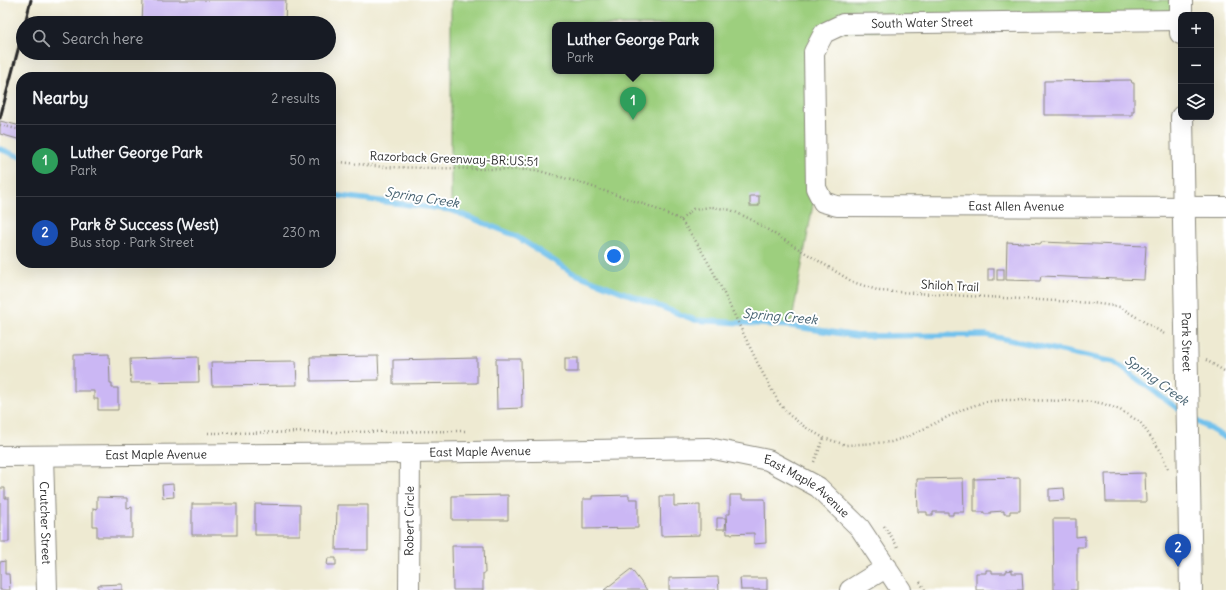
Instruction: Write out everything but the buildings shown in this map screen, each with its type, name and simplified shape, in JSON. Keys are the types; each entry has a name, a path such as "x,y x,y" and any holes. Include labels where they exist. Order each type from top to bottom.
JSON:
{"street":[{"path":"1181,0 1181,12"},
{"name":"South Water Street","path":"816,188 814,52 824,33 843,24 1178,20"},
{"name":"Park Street","path":"1182,120 1191,590"},
{"name":"East Allen Avenue","path":"816,188 822,202 837,206 1226,207"},
{"name":"East Maple Avenue","path":"0,456 410,453 709,448 768,460 818,487 860,528 901,590"},
{"name":"Robert Circle","path":"409,590 410,453"},
{"name":"Crutcher Street","path":"43,456 48,590"},
{"path":"850,590 887,567"}],"path":[{"path":"0,125 16,129"},
{"name":"Razorback Greenway-BR:US:51","path":"336,161 384,166 536,170 578,182 649,206 681,220"},
{"name":"Shiloh Trail","path":"681,220 693,209 712,207 731,210 750,219 853,282 880,291 1093,303 1120,307 1226,372"},
{"path":"681,220 697,242 713,271 761,370 779,403 789,415 805,427 824,438 846,444 891,442 907,437 964,409 984,402 1003,400 1083,401 1101,403 1140,422 1160,450 1169,472"},
{"path":"814,462 824,438"}],"green space":[{"path":"451,0 1181,0 1181,12 1178,12 1178,20 824,33 816,188 791,326 695,320 573,273 514,235 451,210"}],"waterway":[{"name":"Spring Creek","path":"0,149 16,155"},
{"name":"Spring Creek","path":"336,196 451,210 514,235 573,273 695,320 791,326 857,336 986,335 1114,362 1181,411"},
{"name":"Spring Creek","path":"1193,419 1226,438"}],"railway":[{"path":"27,16 31,0"},
{"path":"0,118 16,57"}],"place":[{"name":"Luther George Park","path":"633,120"},
{"name":"Park & Success (West)","path":"1178,567"}]}
